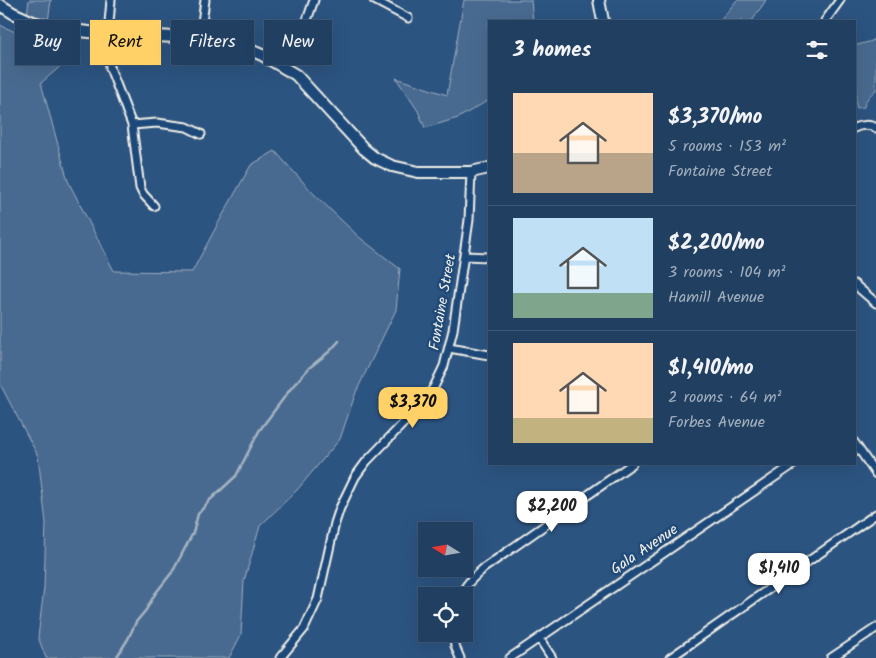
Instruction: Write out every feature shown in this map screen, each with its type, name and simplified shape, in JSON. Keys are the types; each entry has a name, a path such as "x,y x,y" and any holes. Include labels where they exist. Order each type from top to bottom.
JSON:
{"street":[{"path":"109,20 111,0"},
{"path":"202,20 205,0"},
{"path":"282,66 306,23 314,0"},
{"path":"374,0 408,18"},
{"path":"599,0 603,20"},
{"path":"826,20 840,0"},
{"path":"0,5 32,22 61,29 90,32"},
{"path":"254,52 296,75 364,149 375,158 392,166 418,172 471,172 488,168"},
{"path":"110,65 132,126 140,188 154,206"},
{"path":"132,126 157,123 187,128 201,134"},
{"path":"856,127 873,126 876,128"},
{"name":"Fontaine Street","path":"280,658 304,629 318,599 335,524 340,508 355,477 366,462 423,403 434,387 444,366 449,348 464,256 469,220 471,172"},
{"path":"464,256 488,257"},
{"path":"856,286 876,303"},
{"path":"449,348 488,355"},
{"path":"856,445 876,474"},
{"path":"466,587 472,578 484,568 631,465"},
{"name":"Gala Avenue","path":"510,658 793,465"},
{"path":"670,658 876,514"},
{"path":"831,658 876,628"},
{"path":"538,638 552,658"},
{"path":"454,642 460,658"}],"shaded area":[{"path":"29,0 51,0 48,20 26,20"},
{"path":"464,0 531,0 533,20 488,20 488,101 458,118 425,128 418,111 396,78 447,95"},
{"path":"737,0 766,0 753,20 721,20"},
{"path":"0,25 15,32 15,65 62,65 41,83 68,181 114,271 192,272 251,165 275,151 313,193 359,237 400,269 396,310 356,392 340,439 297,490 260,526 244,581 241,635 229,658 46,658 38,637 44,588 46,523 38,456 0,384"},
{"path":"876,36 876,90 865,102 864,107 857,108 856,45 872,41"}],"waterway":[{"path":"116,658 136,622 173,571 193,533 198,514 236,476 259,431 292,387 309,368 339,341"}]}
